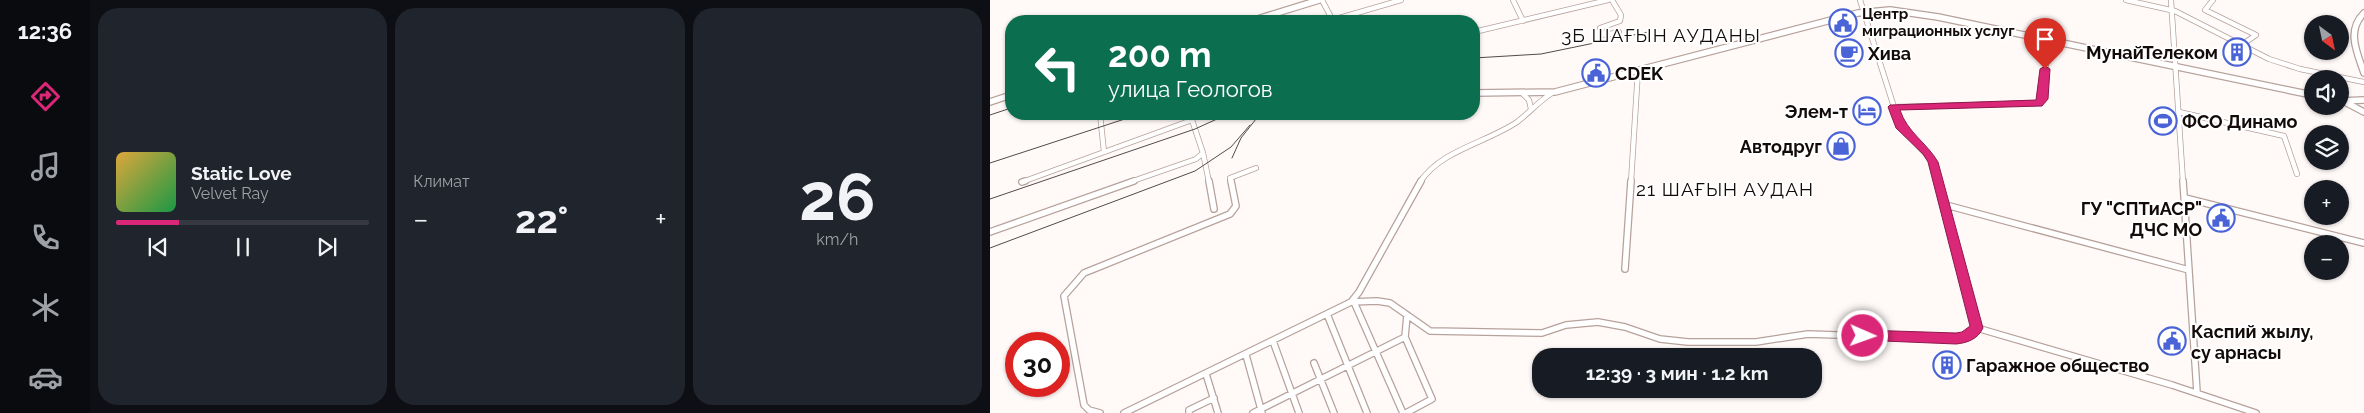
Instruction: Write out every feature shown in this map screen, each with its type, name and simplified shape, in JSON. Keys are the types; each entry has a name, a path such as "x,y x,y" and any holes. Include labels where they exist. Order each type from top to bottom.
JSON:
{"main road":[{"path":"1271,15 1321,0"},
{"path":"1480,93 1522,94 1555,92 1864,12 1906,12 2304,93"},
{"path":"2364,12 2356,20 2353,32 2364,72"},
{"path":"990,102 1005,97"},
{"path":"2349,102 2364,101"},
{"path":"2364,101 2360,106 2364,112"},
{"path":"2349,105 2364,112"}],"street":[{"path":"1321,0 1329,15"},
{"path":"1352,15 1401,0"},
{"path":"1513,0 1523,21"},
{"path":"1480,31 1608,0"},
{"path":"1612,0 1622,15 1620,21 1600,28 1605,35 1619,32"},
{"path":"1860,0 1900,126 1930,156 1946,205 1977,328"},
{"path":"2126,0 2172,10 2269,59 2300,69 2364,82"},
{"path":"2171,0 2198,392"},
{"path":"2213,0 2205,10 2256,35 2240,46"},
{"path":"1893,107 2039,103 2043,99 2048,40"},
{"path":"1625,269 1638,70"},
{"path":"1352,302 1367,279 1413,193 1426,173 1440,162 1517,122 1543,98 1555,92"},
{"path":"1522,94 1529,100 1531,109"},
{"path":"2179,112 2284,136 2297,174"},
{"path":"1101,120 1104,152"},
{"path":"1022,182 1192,120 1203,153 1214,209"},
{"path":"990,232 1196,159 1203,153"},
{"path":"1100,413 1089,410 1084,405 1064,296 1086,272 1230,214 1236,206 1230,178 1256,168"},
{"path":"2185,198 2364,243"},
{"path":"1946,205 2189,270"},
{"path":"1352,302 1405,413 1432,399 1405,338 1407,315"},
{"path":"1124,413 1352,302 1388,302 1401,308 1424,329 1437,332 1542,333 1566,326 1598,322 1625,327 1660,339 1688,342 1756,342 1808,334 1956,339 1965,337 1977,328"},
{"path":"1327,314 1367,413"},
{"path":"1977,328 2198,392 2256,413"},
{"path":"1253,413 1262,411 1292,393 1405,338"},
{"path":"1273,341 1299,413"},
{"path":"1246,354 1262,411"},
{"path":"1314,363 1334,413"},
{"path":"1206,374 1218,413"},
{"path":"1189,413 1189,410 1214,398"}],"railway":[{"path":"1480,58 1541,54 1648,32"},
{"path":"990,115 1005,110"},
{"path":"990,163 1122,120"},
{"path":"990,199 1195,129 1215,120"},
{"path":"1232,158 1241,138 1255,120"},
{"path":"990,248 1195,171 1231,147 1250,125"}],"place":[{"name":"Центр миграционных услуг","path":"1843,23"},
{"name":"МунайТелеком","path":"2237,52"},
{"name":"Хива","path":"1849,53"},
{"name":"CDEK","path":"1596,73"},
{"name":"Элем-т","path":"1867,111"},
{"name":"ФСО Динамо","path":"2163,121"},
{"name":"Автодруг","path":"1841,146"},
{"name":"ГУ \"СПТиАСР\" ДЧС МО","path":"2221,218"},
{"name":"Каспий жылу, су арнасы","path":"2172,341"},
{"name":"Гаражное общество","path":"1947,365"}],"district":[{"name":"3Б ШАҒЫН АУДАНЫ","path":"1661,35"},
{"name":"21 ШАҒЫН АУДАН","path":"1725,189"}],"route":[{"path":"1863,336 1956,339 1971,334 1977,328 1946,205 1933,162 1930,156 1900,126 1893,107 2035,104 2042,102 2043,99 2045,69"}]}
